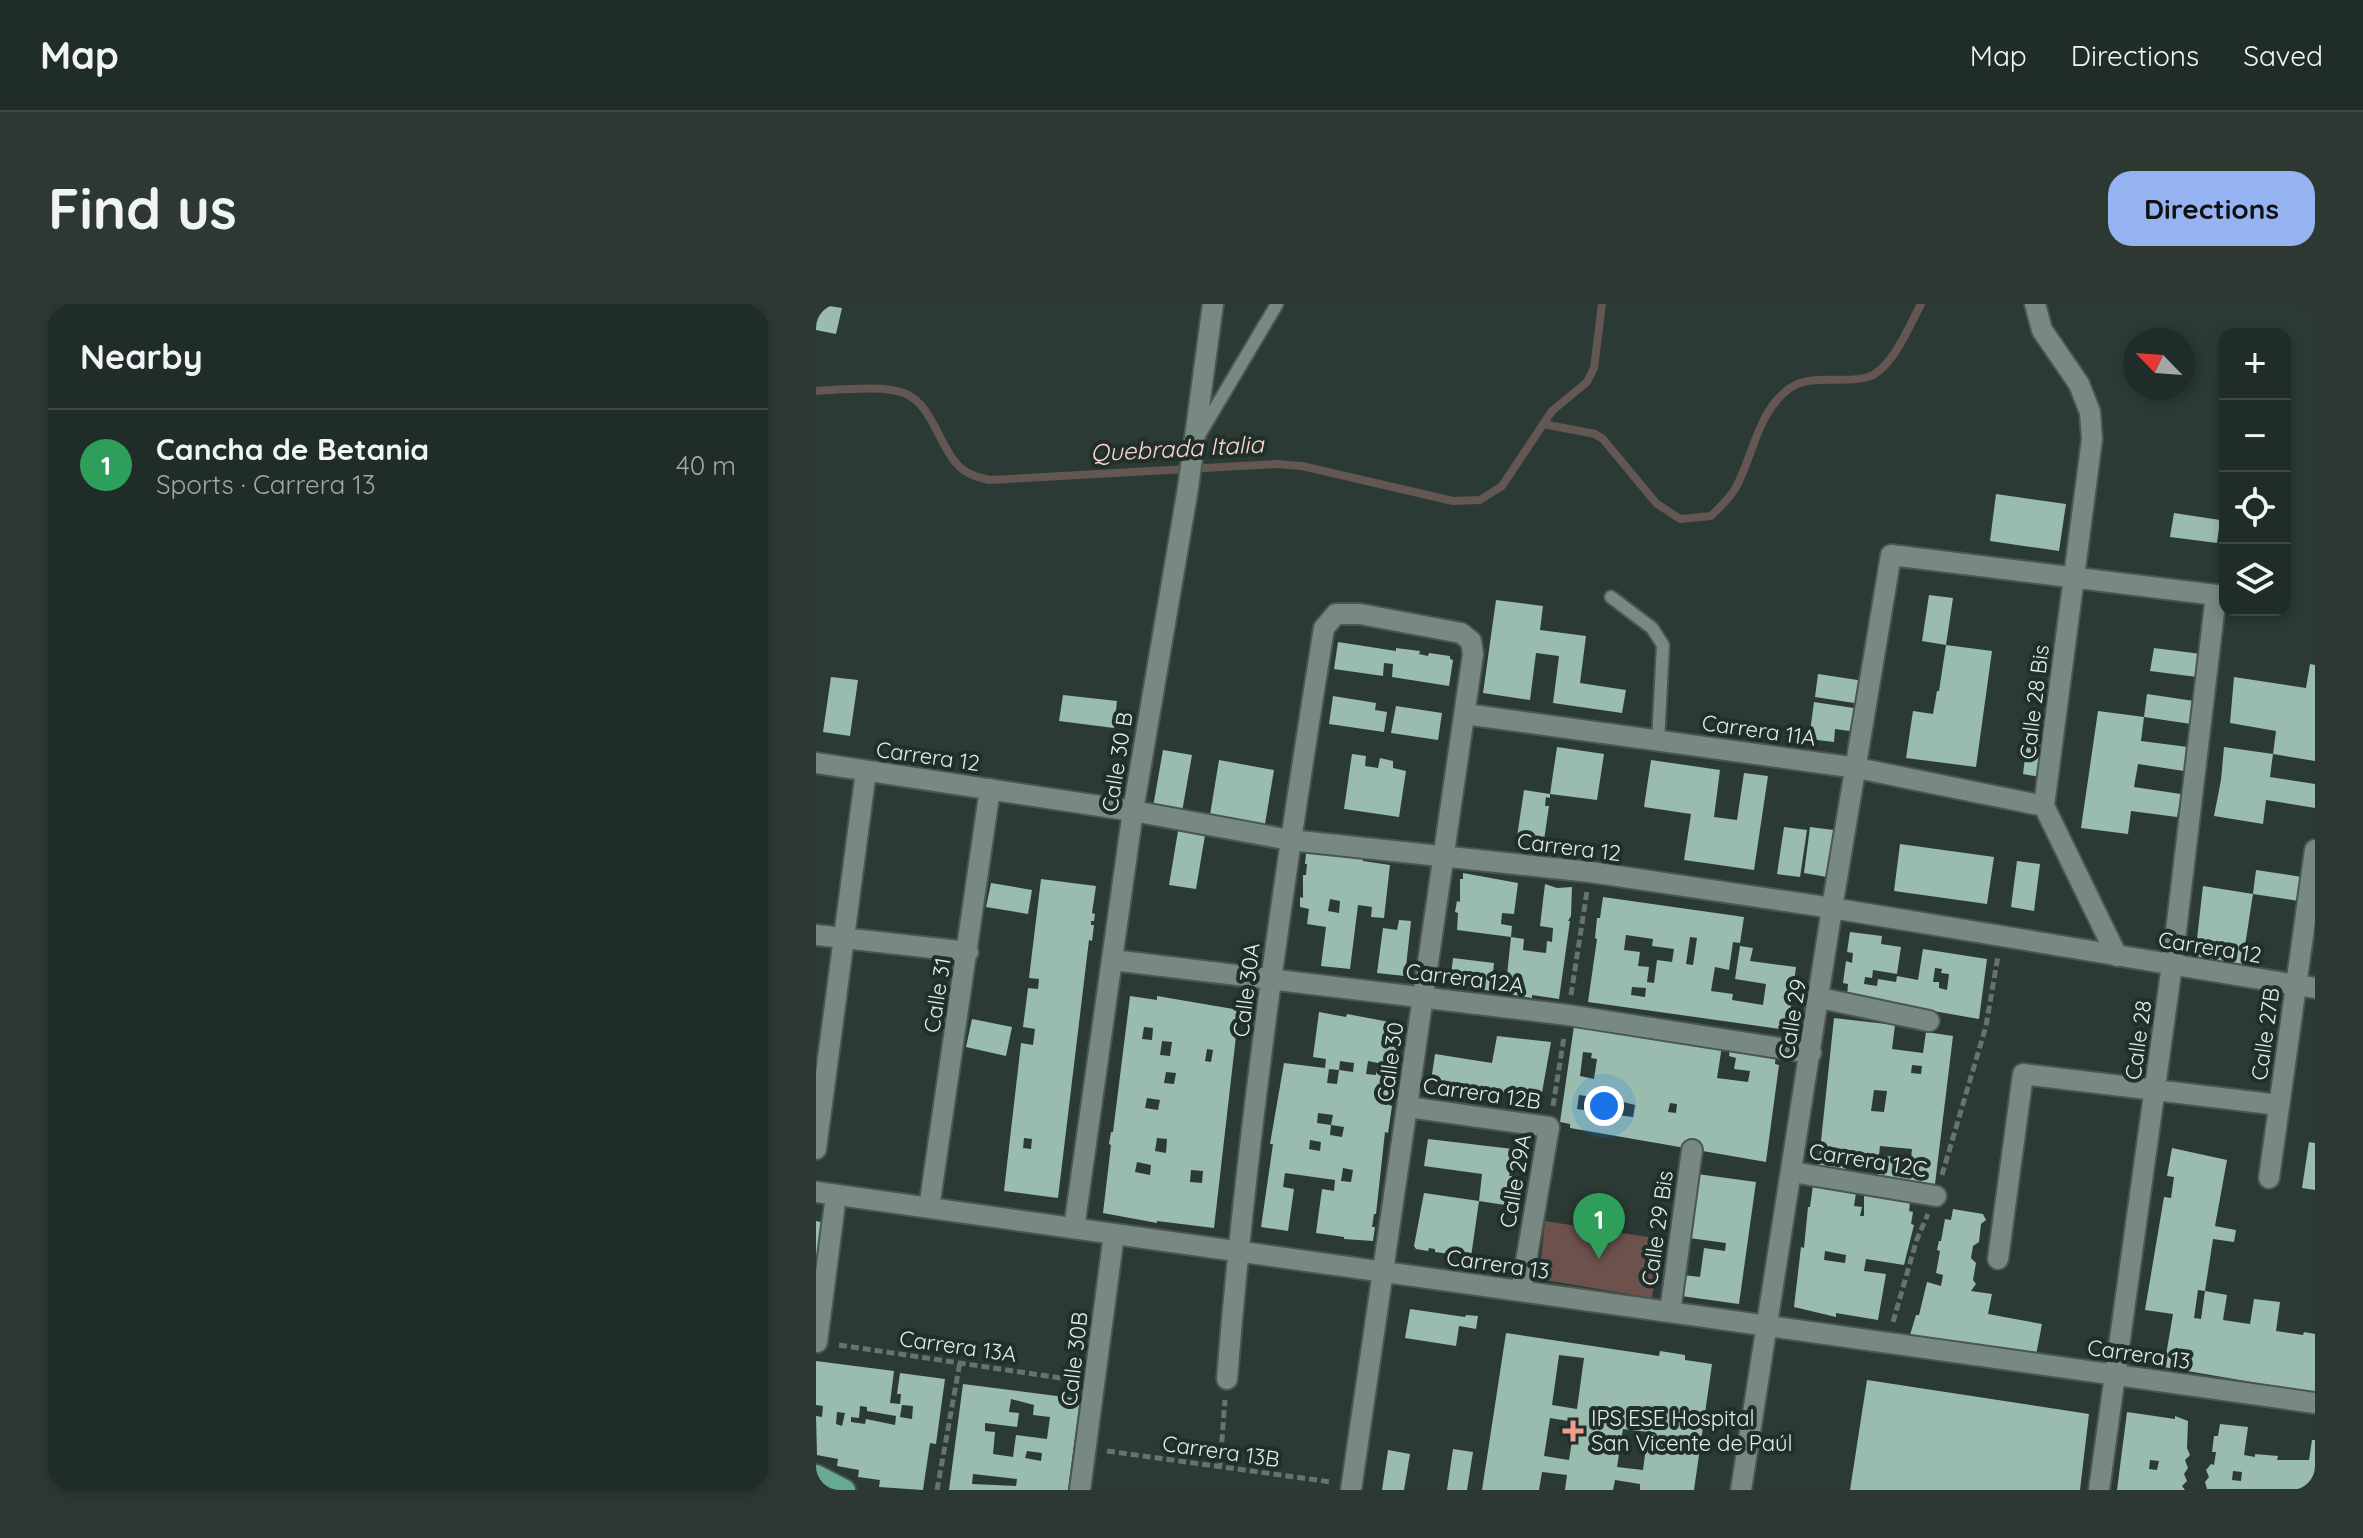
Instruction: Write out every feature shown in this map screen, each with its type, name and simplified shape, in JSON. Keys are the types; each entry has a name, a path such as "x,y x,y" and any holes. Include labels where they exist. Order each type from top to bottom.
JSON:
{"main road":[{"path":"816,1475 845,1490"}],"street":[{"name":"Calle 30 B","path":"1074,1228 1133,811 1188,488 1213,304"},
{"name":"Calle 28 Bis","path":"2035,304 2042,330 2079,384 2090,412 2092,439 2044,806"},
{"name":"Calle 29","path":"1741,1490 1891,555 2074,578"},
{"name":"Calle 28","path":"2074,578 2216,595 2172,965 2099,1490"},
{"name":"Calle 30A","path":"1227,1379 1237,1251 1272,978 1290,840 1324,628 1336,614 1360,614 1461,633 1471,641"},
{"name":"Calle 30","path":"1351,1488 1465,714 1473,654 1471,641"},
{"name":"Carrera 11A","path":"1465,714 1857,768 2044,806"},
{"name":"Carrera 12","path":"816,763 1133,811 1290,840 1590,872 1832,908 2306,987"},
{"path":"816,1149 866,771"},
{"name":"Calle 31","path":"929,1208 990,789"},
{"path":"2044,806 2117,956"},
{"name":"Calle 27B","path":"2269,1178 2279,1105 2306,987 2315,850"},
{"path":"816,935 968,952"},
{"name":"Carrera 12A","path":"1112,960 1568,1015 1811,1053"},
{"path":"1820,998 1929,1021"},
{"path":"1998,1259 2023,1074 2279,1105"},
{"name":"Carrera 12B","path":"1408,1107 1549,1127"},
{"name":"Calle 29A","path":"1521,1291 1549,1127"},
{"name":"Calle 29 Bis","path":"1670,1312 1692,1150"},
{"name":"Carrera 12C","path":"1792,1172 1936,1196"},
{"path":"817,1342 826,1193"},
{"name":"Carrera 13","path":"826,1193 2315,1403"},
{"name":"Calle 30B","path":"1080,1490 1114,1234"}],"lane":[{"path":"1195,442 1277,304"},
{"path":"1611,597 1652,628 1663,645 1658,741"}],"path":[{"path":"1887,1343 1917,1239 1936,1196 1986,1026 2001,936"},
{"name":"Carrera 13A","path":"817,1342 1095,1383"},
{"path":"937,1490 960,1362"},
{"path":"1220,1466 1227,1379"},
{"name":"Carrera 13B","path":"1086,1448 1351,1488"}],"shaded area":[{"path":"1545,1221 1660,1239 1652,1298 1539,1279"}],"building":[{"path":"816,304 842,308 836,334 816,330"},
{"path":"1996,494 2066,504 2059,551 1990,541"},
{"path":"2174,513 2219,520 2217,543 2170,537"},
{"path":"1929,595 1953,598 1946,645 1922,641"},
{"path":"1496,600 1543,606 1540,630 1586,636 1580,683 1626,690 1622,713 1553,703 1559,656 1536,653 1530,700 1483,693"},
{"path":"1338,642 1396,651 1396,648 1420,651 1419,654 1428,656 1429,653 1450,656 1453,660 1449,686 1392,677 1393,664 1384,663 1383,676 1334,669"},
{"path":"1946,645 1992,651 1976,767 1906,758 1913,711 1933,714"},
{"path":"2154,648 2201,654 2197,677 2150,671"},
{"path":"2310,664 2315,665 2315,761 2273,754 2276,731 2230,723 2234,677 2306,688"},
{"path":"1818,674 1864,681 1861,704 1815,697"},
{"path":"831,677 858,680 850,736 823,732"},
{"path":"2147,694 2194,701 2191,724 2144,717"},
{"path":"1063,695 1117,701 1114,728 1059,721"},
{"path":"1333,696 1376,703 1375,710 1387,712 1384,732 1329,724"},
{"path":"1814,702 1860,709 1857,732 1835,729 1834,742 1809,739"},
{"path":"1396,706 1442,713 1438,740 1391,733"},
{"path":"2098,711 2144,717 2141,741 2188,747 2184,771 2138,764 2134,787 2181,794 2177,817 2131,811 2128,834 2081,828"},
{"path":"2029,727 2052,731 2046,778 2023,774"},
{"path":"1557,747 1604,754 1597,800 1550,794"},
{"path":"2224,747 2273,754 2270,777 2315,784 2315,808 2266,800 2263,824 2214,816"},
{"path":"1163,750 1192,755 1182,812 1153,807"},
{"path":"1352,754 1366,756 1365,766 1378,768 1380,758 1393,761 1393,768 1406,771 1399,817 1344,809"},
{"path":"1219,760 1274,770 1265,824 1210,815"},
{"path":"1651,760 1720,770 1714,817 1737,820 1744,773 1768,776 1754,870 1684,860 1691,814 1644,807"},
{"path":"1524,790 1550,794 1550,798 1546,797 1545,806 1549,806 1544,840 1517,837"},
{"path":"1784,827 1807,830 1800,877 1777,874"},
{"path":"1810,827 1834,830 1827,877 1804,873"},
{"path":"1178,831 1205,835 1196,889 1169,885"},
{"path":"1900,844 1994,857 1987,904 1894,891"},
{"path":"1306,854 1363,858 1363,861 1390,865 1384,918 1371,917 1372,907 1358,905 1350,969 1321,966 1326,927 1307,924 1309,909 1300,907","holes":["1330,899 1340,901 1339,913 1328,911"]},
{"path":"2017,861 2040,864 2034,911 2011,907"},
{"path":"2256,870 2302,877 2299,901 2253,894"},
{"path":"1463,873 1518,883 1514,914 1502,913 1501,924 1512,926 1511,937 1457,930 1458,913 1455,912 1457,901 1460,902"},
{"path":"1041,879 1096,886 1092,913 1095,914 1094,921 1091,921 1094,925 1092,941 1089,940 1058,1198 1004,1191 1021,1043 1033,1045 1035,1029 1023,1027 1028,988 1038,989 1039,979 1029,978","holes":["1024,1138 1032,1139 1031,1149 1023,1148"]},
{"path":"991,883 1032,890 1028,914 986,907"},
{"path":"1545,884 1557,888 1572,887 1559,999 1532,995 1532,998 1450,984 1453,958 1494,963 1493,973 1507,975 1511,937 1524,939 1523,950 1546,953 1547,941 1552,942 1553,928 1540,926"},
{"path":"2203,886 2253,894 2242,965 2195,956"},
{"path":"1603,897 1744,917 1740,943 1733,942 1729,970 1715,967 1711,991 1733,994 1732,1000 1763,1005 1766,984 1735,979 1740,946 1753,948 1750,961 1796,967 1788,1030 1588,1002 1597,918 1600,918","holes":["1626,935 1653,939 1652,946 1674,949 1672,962 1657,960 1654,983 1647,982 1649,967 1638,966 1640,952 1624,950","1690,937 1697,938 1693,965 1686,964","1632,987 1646,988 1645,997 1631,995"]},
{"path":"1399,920 1411,921 1405,976 1377,973 1383,928 1397,930"},
{"path":"1850,932 1882,936 1881,944 1901,947 1897,974 1873,970 1872,978 1865,977 1864,984 1877,986 1878,979 1896,982 1897,976 1918,980 1923,949 1987,959 1979,1019 1847,996 1848,984 1843,983 1846,961 1852,963 1853,953 1847,952","holes":["1935,968 1942,969 1941,973 1949,974 1947,990 1939,988 1939,982 1933,982"]},
{"path":"1130,996 1157,1000 1157,996 1239,1010 1214,1228 1157,1223 1103,1213 1109,1144","holes":["1144,1027 1153,1028 1152,1040 1142,1039","1162,1041 1172,1042 1170,1056 1160,1055","1207,1049 1213,1050 1211,1062 1205,1061","1166,1072 1176,1073 1174,1084 1164,1083","1147,1098 1160,1100 1158,1110 1145,1108","1157,1138 1167,1139 1166,1153 1155,1151","1137,1162 1151,1165 1150,1175 1135,1172","1191,1170 1203,1171 1202,1183 1190,1182"]},
{"path":"1319,1012 1400,1024 1389,1105 1392,1106 1388,1133 1385,1132 1372,1227 1375,1227 1373,1241 1316,1233 1322,1189 1334,1191 1335,1180 1285,1173 1283,1187 1294,1189 1288,1231 1261,1227 1273,1144 1270,1144 1284,1063 1325,1068 1326,1059 1313,1057","holes":["1340,1061 1354,1063 1353,1072 1339,1070","1368,1061 1378,1063 1376,1075 1366,1074","1329,1069 1339,1070 1337,1084 1327,1083","1318,1113 1333,1115 1331,1125 1317,1123","1331,1125 1344,1127 1342,1137 1330,1135","1310,1140 1321,1142 1320,1151 1309,1149","1343,1168 1353,1170 1351,1182 1341,1181"]},
{"path":"1834,1018 1895,1025 1892,1049 1923,1053 1926,1032 1953,1036 1935,1184 1876,1178 1879,1155 1848,1151 1846,1172 1818,1169","holes":["1912,1065 1922,1066 1921,1074 1911,1073","1874,1090 1887,1091 1884,1112 1871,1111","1880,1146 1912,1149 1911,1159 1879,1155"]},
{"path":"972,1019 1012,1027 1006,1056 966,1047"},
{"path":"1585,1024 1722,1046 1717,1078 1748,1082 1750,1071 1734,1069 1736,1058 1729,1056 1730,1047 1776,1054 1775,1064 1779,1065 1766,1162 1570,1128 1570,1124 1560,1122 1574,1026 1584,1028","holes":["1583,1052 1592,1053 1591,1058 1597,1059 1594,1079 1580,1076","1579,1095 1586,1096 1584,1110 1577,1109","1619,1101 1635,1105 1633,1117 1617,1115","1670,1103 1677,1104 1676,1113 1668,1112"]},
{"path":"1497,1036 1551,1042 1541,1098 1431,1081 1435,1054 1492,1063"},
{"path":"1428,1139 1513,1149 1510,1191 1507,1191 1505,1205 1479,1201 1482,1174 1424,1166"},
{"path":"2309,1142 2315,1143 2315,1190 2302,1188"},
{"path":"2172,1148 2227,1160 2215,1226 2236,1230 2234,1242 2213,1239 2205,1291 2227,1295 2223,1320 2250,1324 2254,1299 2280,1302 2276,1331 2315,1334 2315,1393 2164,1367 2173,1314 2145,1310 2164,1197 2171,1198 2174,1177 2167,1176","holes":["2198,1290 2205,1291 2201,1319 2194,1318"]},
{"path":"1697,1174 1756,1182 1739,1304 1681,1296 1683,1275 1700,1277 1704,1248 1725,1251 1726,1243 1689,1238"},
{"path":"1813,1185 1856,1193 1854,1206 1862,1207 1860,1216 1864,1216 1864,1194 1910,1202 1909,1211 1913,1212 1911,1224 1914,1225 1904,1265 1866,1259 1864,1271 1886,1274 1878,1320 1836,1313 1836,1317 1794,1307 1801,1247 1804,1248","holes":["1825,1251 1846,1255 1845,1263 1824,1260"]},
{"path":"1424,1193 1479,1201 1471,1257 1435,1252 1435,1249 1429,1248 1428,1251 1416,1249 1414,1246"},
{"path":"1953,1209 1983,1214 1986,1220 1981,1224 1979,1242 1973,1246 1971,1258 1976,1263 1973,1280 1976,1284 1971,1291 1992,1294 1988,1314 2042,1324 2036,1355 1910,1335 1916,1315 1919,1315 1927,1282 1941,1286 1943,1275 1936,1273 1940,1251 1937,1250 1945,1219 1951,1220"},
{"path":"816,1221 825,1223 816,1285"},
{"path":"1410,1309 1478,1316 1476,1329 1459,1326 1456,1346 1405,1338"},
{"name":"IPS ESE Hospital San Vicente de Paúl","path":"1506,1333 1659,1356 1660,1351 1685,1355 1685,1360 1712,1364 1694,1490 1640,1490 1640,1484 1615,1480 1613,1490 1565,1490 1567,1475 1542,1472 1539,1490 1482,1490","holes":["1559,1355 1584,1358 1577,1409 1552,1405","1550,1418 1575,1422 1569,1460 1544,1456","1623,1429 1648,1432 1643,1470 1617,1467"]},
{"path":"816,1361 894,1371 890,1403 900,1404 901,1394 897,1394 900,1373 945,1379 936,1444 930,1443 923,1490 879,1487 880,1480 858,1477 859,1470 837,1466 838,1459 817,1455 816,1416 822,1417 823,1406 816,1405","holes":["902,1405 913,1406 912,1419 900,1417","860,1406 867,1407 867,1411 896,1416 895,1425 866,1419 865,1424 851,1422 851,1417 859,1418","837,1412 845,1413 842,1426 836,1424"]},
{"path":"1867,1380 2089,1414 2080,1490 1850,1490"},
{"path":"963,1384 1080,1399 1068,1490 949,1490","holes":["1011,1399 1034,1405 1033,1415 1050,1417 1047,1439 1016,1435 1013,1457 993,1454 995,1432 985,1431 985,1423 1017,1427 1019,1413 1009,1412","1027,1451 1042,1453 1041,1461 1025,1458","973,1474 1017,1479 1016,1486 972,1484"]},
{"path":"2127,1412 2175,1419 2175,1416 2188,1421 2187,1448 2190,1455 2185,1460 2187,1481 2182,1486 2185,1490 2117,1490","holes":["2150,1460 2159,1461 2157,1470 2149,1469"]},
{"path":"2220,1424 2248,1427 2244,1455 2278,1456 2277,1460 2309,1460 2312,1440 2315,1440 2315,1489 2207,1489 2205,1482 2209,1477 2206,1470 2211,1464 2214,1465 2214,1436 2218,1436","holes":["2233,1471 2242,1472 2241,1481 2232,1480"]},
{"path":"1453,1449 1473,1452 1467,1490 1447,1490"},
{"path":"1388,1450 1410,1454 1404,1490 1382,1490"}],"waterway":[{"name":"Quebrada Italia","path":"816,391 873,389 895,391 914,398 960,467 989,480 1277,464 1302,466 1453,501 1480,500 1502,486 1552,411 1587,382 1594,368 1602,304"},
{"path":"1543,424 1595,434 1603,439 1656,503 1680,519 1711,516 1735,489 1761,425 1775,402 1785,392 1804,382 1858,379 1877,373 1892,356 1921,304"}],"place":[{"name":"Cancha de Betania","path":"1599,1259"},
{"name":"IPS ESE Hospital San Vicente de Paúl","path":"1573,1431"}]}
